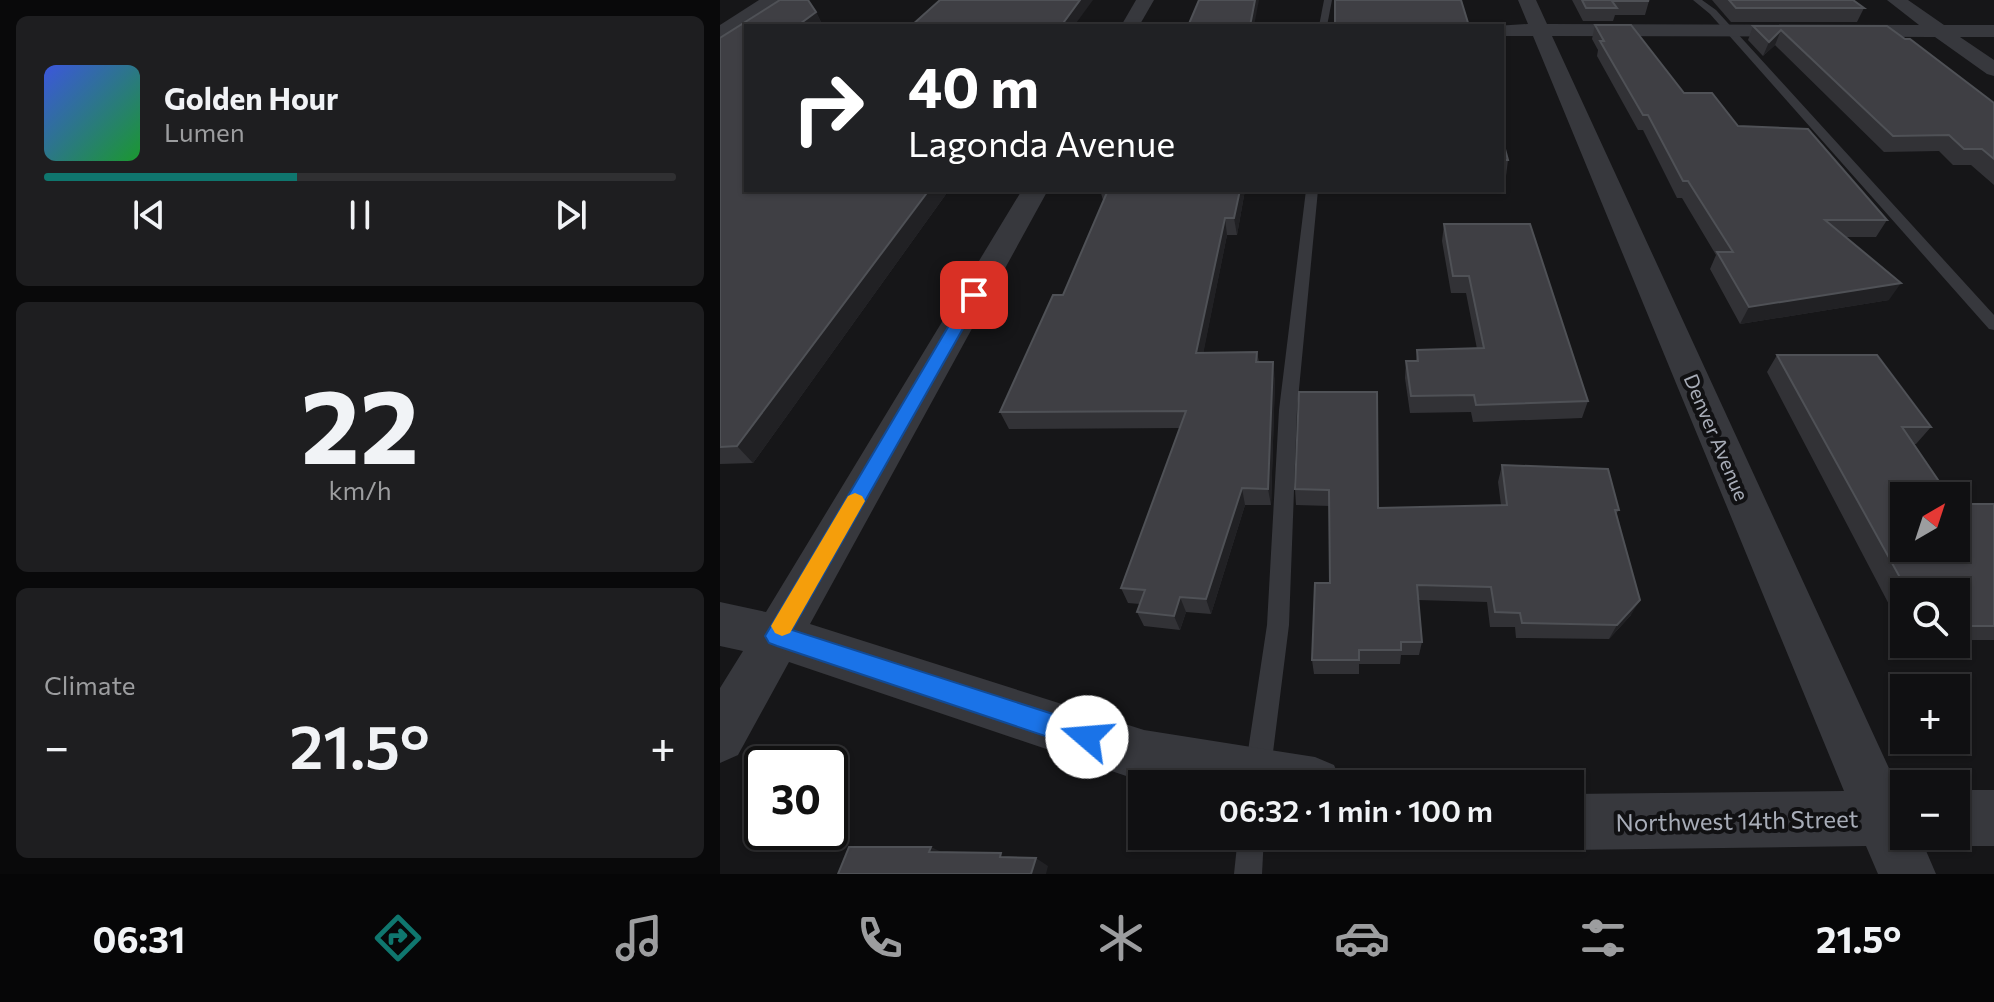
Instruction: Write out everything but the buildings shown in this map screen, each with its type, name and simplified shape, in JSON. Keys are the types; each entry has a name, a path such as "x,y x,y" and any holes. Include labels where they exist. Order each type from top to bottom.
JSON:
{"street":[{"path":"722,31 771,0"},
{"path":"1131,24 1145,0"},
{"path":"1896,0 1994,70"},
{"path":"1504,29 1534,15 1729,30 1994,31"},
{"name":"Denver Avenue","path":"1534,15 1890,811"},
{"path":"722,31 744,30"},
{"path":"720,737 1034,192"},
{"path":"720,624 777,636 1144,756 1212,770"},
{"name":"Northwest 14th Street","path":"1584,822 1890,818"},
{"path":"1970,818 1994,818"},
{"name":"Denver Avenue","path":"1901,850 1907,874"}],"lane":[{"path":"1323,24 1328,0"},
{"path":"1697,0 1713,12 1994,325"},
{"path":"1257,770 1278,625 1288,410 1312,192"},
{"path":"1248,874 1250,850"}],"slow traffic":[{"path":"782,626 855,501"}],"route":[{"path":"974,295 777,636 1087,737"}]}
